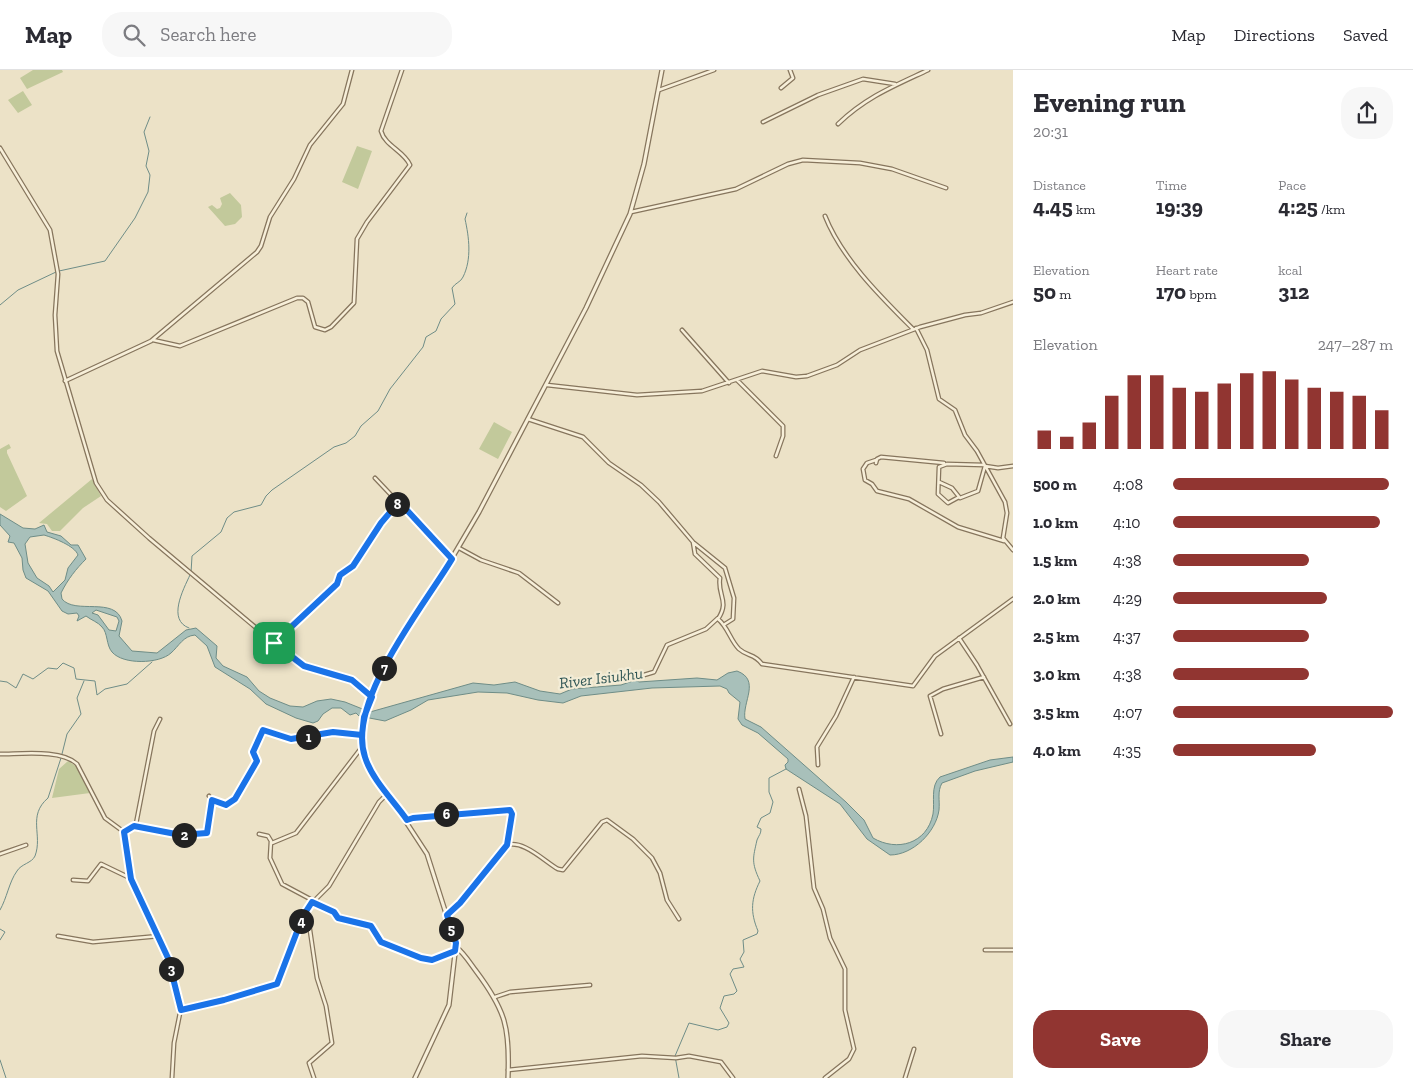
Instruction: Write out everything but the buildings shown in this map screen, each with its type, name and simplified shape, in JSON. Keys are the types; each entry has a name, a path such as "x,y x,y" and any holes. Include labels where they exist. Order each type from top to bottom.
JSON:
{"street":[{"path":"64,381 153,340 258,250 270,217 294,180 310,145 343,104 352,70"},
{"path":"153,340 180,346 297,298 306,300 313,325 320,330 330,328 346,314 355,299 356,242 358,236 410,165 403,154 384,138 381,131 402,70"},
{"path":"415,1078 449,1005 456,949 431,861 407,820 368,765 362,746 364,717 390,655 459,548 547,385 631,212 644,164 662,70"},
{"path":"658,90 714,70"},
{"path":"781,88 793,78 790,70"},
{"path":"838,124 856,107 895,84 928,70"},
{"path":"763,122 818,94 863,79 895,84"},
{"path":"0,148 50,230 58,274 56,339 64,381 91,473 103,495 173,559 304,666 352,680 372,697"},
{"path":"631,212 736,189 788,164 803,160 860,163 892,169 946,188"},
{"path":"825,216 835,236 861,274 914,329 927,350 939,399 955,410 965,435 985,465 1006,508 1004,541"},
{"path":"547,385 637,395 702,391 762,371 796,377 815,374 837,365 860,350 914,329 965,315 981,313 1013,302"},
{"path":"682,330 729,383"},
{"path":"737,380 783,426 783,436 776,456"},
{"path":"528,419 582,437 621,474 650,493 693,542 717,564 725,568 730,579 735,607 733,619 724,624"},
{"path":"1013,466 998,468 985,465 950,464 881,457 876,462 867,463 863,469 865,480 872,484 877,491 909,498 958,527 1004,541 1013,550"},
{"path":"950,464 939,467 938,494 946,502 953,502 959,497 967,497 978,491 985,465"},
{"path":"375,478 452,559"},
{"path":"939,482 952,488 959,497"},
{"path":"274,643 337,584 343,572 353,566 381,523 398,503"},
{"path":"996,538 1003,533"},
{"path":"644,676 654,672 667,645 710,627 724,607 724,599 719,588 720,578 695,554 693,542"},
{"path":"459,548 481,560 519,573 558,603"},
{"path":"718,618 724,624 737,647 756,656 762,664 912,686 935,656 1013,599"},
{"path":"959,638 984,677 1010,724"},
{"path":"818,765 816,755 818,747 836,716 854,677"},
{"path":"941,734 930,696 943,689 984,677"},
{"path":"134,826 154,731 160,719"},
{"path":"209,796 212,800 226,805 235,799 257,761 253,752 263,730 291,739 333,732 362,735"},
{"path":"272,843 296,833 362,746"},
{"path":"0,754 59,755 70,759 77,764 105,818 124,832 131,879 168,958 181,1010 174,1043 172,1078"},
{"path":"799,789 806,811 814,888 823,909 830,938 844,969 845,1010 854,1048 849,1059 825,1078"},
{"path":"181,1010 224,1000 277,984 307,909 329,886 379,802 388,793"},
{"path":"124,832 134,826 181,835 206,833 208,831 212,800"},
{"path":"407,820 455,813 510,810 512,814 507,845 460,903 447,915"},
{"path":"507,845 516,845 528,850 558,870 563,870 602,822 609,821 633,839 652,858 660,873 668,900 679,919"},
{"path":"259,834 268,836 272,843 270,856 279,880 313,902 334,912 338,918 371,926 381,942 421,958 432,960 456,949"},
{"path":"0,854 26,845"},
{"path":"73,880 88,881 101,864 131,879"},
{"path":"307,909 318,978 326,1006 332,1043 309,1062 314,1078"},
{"path":"58,936 92,942 159,936"},
{"path":"456,949 495,998 506,1023 508,1078"},
{"path":"985,950 1013,950"},
{"path":"495,998 510,992 590,985"},
{"path":"906,1078 914,1049"},
{"path":"508,1070 638,1056 674,1058 689,1056 719,1061 733,1078"}],"green space":[{"path":"33,70 62,70 63,72 27,89 20,78"},
{"path":"23,91 32,105 18,113 8,100"},
{"path":"357,146 372,151 358,189 342,182"},
{"path":"230,193 241,205 242,217 235,224 225,226 208,207 212,205 217,209 220,208 222,204 220,198"},
{"path":"494,422 512,432 498,459 479,449"},
{"path":"9,444 11,448 7,450 7,453 27,496 6,511 0,507 0,449"},
{"path":"92,479 101,496 83,508 60,531 52,531 47,524 39,523"},
{"path":"68,761 76,766 90,793 52,798 59,769"}],"water":[{"path":"0,514 23,528 35,529 44,525 47,532 61,536 71,545 78,545 86,559 66,583 61,593 62,599 68,604 103,607 111,609 118,614 122,621 119,636 132,651 157,653 186,630 196,628 217,646 216,658 223,666 247,677 259,691 270,698 290,706 303,707 317,701 331,699 345,702 370,712 473,683 494,685 515,682 540,691 560,694 572,689 621,685 636,680 639,682 697,678 717,680 728,673 737,671 748,680 749,686 745,719 761,727 846,802 864,820 873,838 892,844 910,842 918,838 930,824 933,814 934,789 940,777 990,760 1013,757 1013,762 975,771 942,783 937,818 928,834 915,847 899,854 890,855 867,839 840,804 786,769 785,765 788,759 758,733 742,725 738,719 740,702 727,689 720,686 652,688 581,696 563,703 507,693 478,692 428,700 411,710 385,721 359,716 356,713 350,715 341,708 332,708 323,714 318,721 313,723 296,718 266,704 250,689 215,667 207,646 195,635 187,637 171,653 158,659 141,662 117,656 110,649 105,632 100,625 86,616 77,621 79,616 77,613 68,614 62,611 48,591 26,578 22,558 14,543 8,542 10,536 0,525","holes":["44,535 73,548 78,555 68,568 65,580 53,592 49,586 37,578 28,563 25,544 30,537","96,610 117,617 119,621 116,631 109,630 98,615 92,613"]}],"waterway":[{"path":"59,271 105,261 135,218 148,192 150,175 146,166 149,151 144,132 150,117"},
{"path":"191,573 192,556 221,532 227,518 234,512 261,505 272,490 334,447 346,443 355,436 361,426 378,411 390,389 423,347 426,337 436,331 441,319 455,304 452,288 462,279 468,263 469,255 465,219 467,213"},
{"path":"0,305 18,290 56,272"},
{"path":"189,628 182,624 178,612 181,596 190,575"},
{"path":"0,681 7,682 16,688 23,674 33,679 48,668 57,669 63,663 74,668 76,679 95,681 97,695 105,689 127,684 152,662"},
{"path":"62,754 67,734 81,714 77,698 84,681"},
{"path":"0,910 17,871 35,856 38,812 48,798 61,758"},
{"path":"679,1078 675,1056 689,1023 718,1030 727,1027 729,1023 720,1008 724,996 734,994 737,991 730,974 733,969 744,967 740,959 744,952 743,940 757,934 758,931 753,912 753,900 760,881 755,869 754,860 757,840 761,831 757,827 761,818 770,813 773,802 769,792 769,778 786,769"},
{"path":"0,929 5,932 0,940"},
{"path":"0,1060 6,1078"}],"route":[{"path":"274,643 291,625 337,584 343,572 353,566 358,555 398,503 404,507 452,559 399,640 383,669 364,717 362,725 362,735 362,736 362,742 364,754 370,769 407,820 455,813 507,809 512,811 512,814 506,838 507,845 504,846 460,903 447,915 456,943 455,951 432,960 421,958 381,942 371,926 338,918 334,912 312,902 303,916 289,950 280,981 277,984 203,1006 181,1010 168,958 131,879 124,832 134,826 181,835 207,833 212,800 226,805 233,802 257,761 253,752 263,730 297,740 326,732 362,735 364,717 372,697 368,694 352,680 312,670 298,663 274,643"}],"water label":[{"name":"River Isiukhu","path":"601,678"}]}
